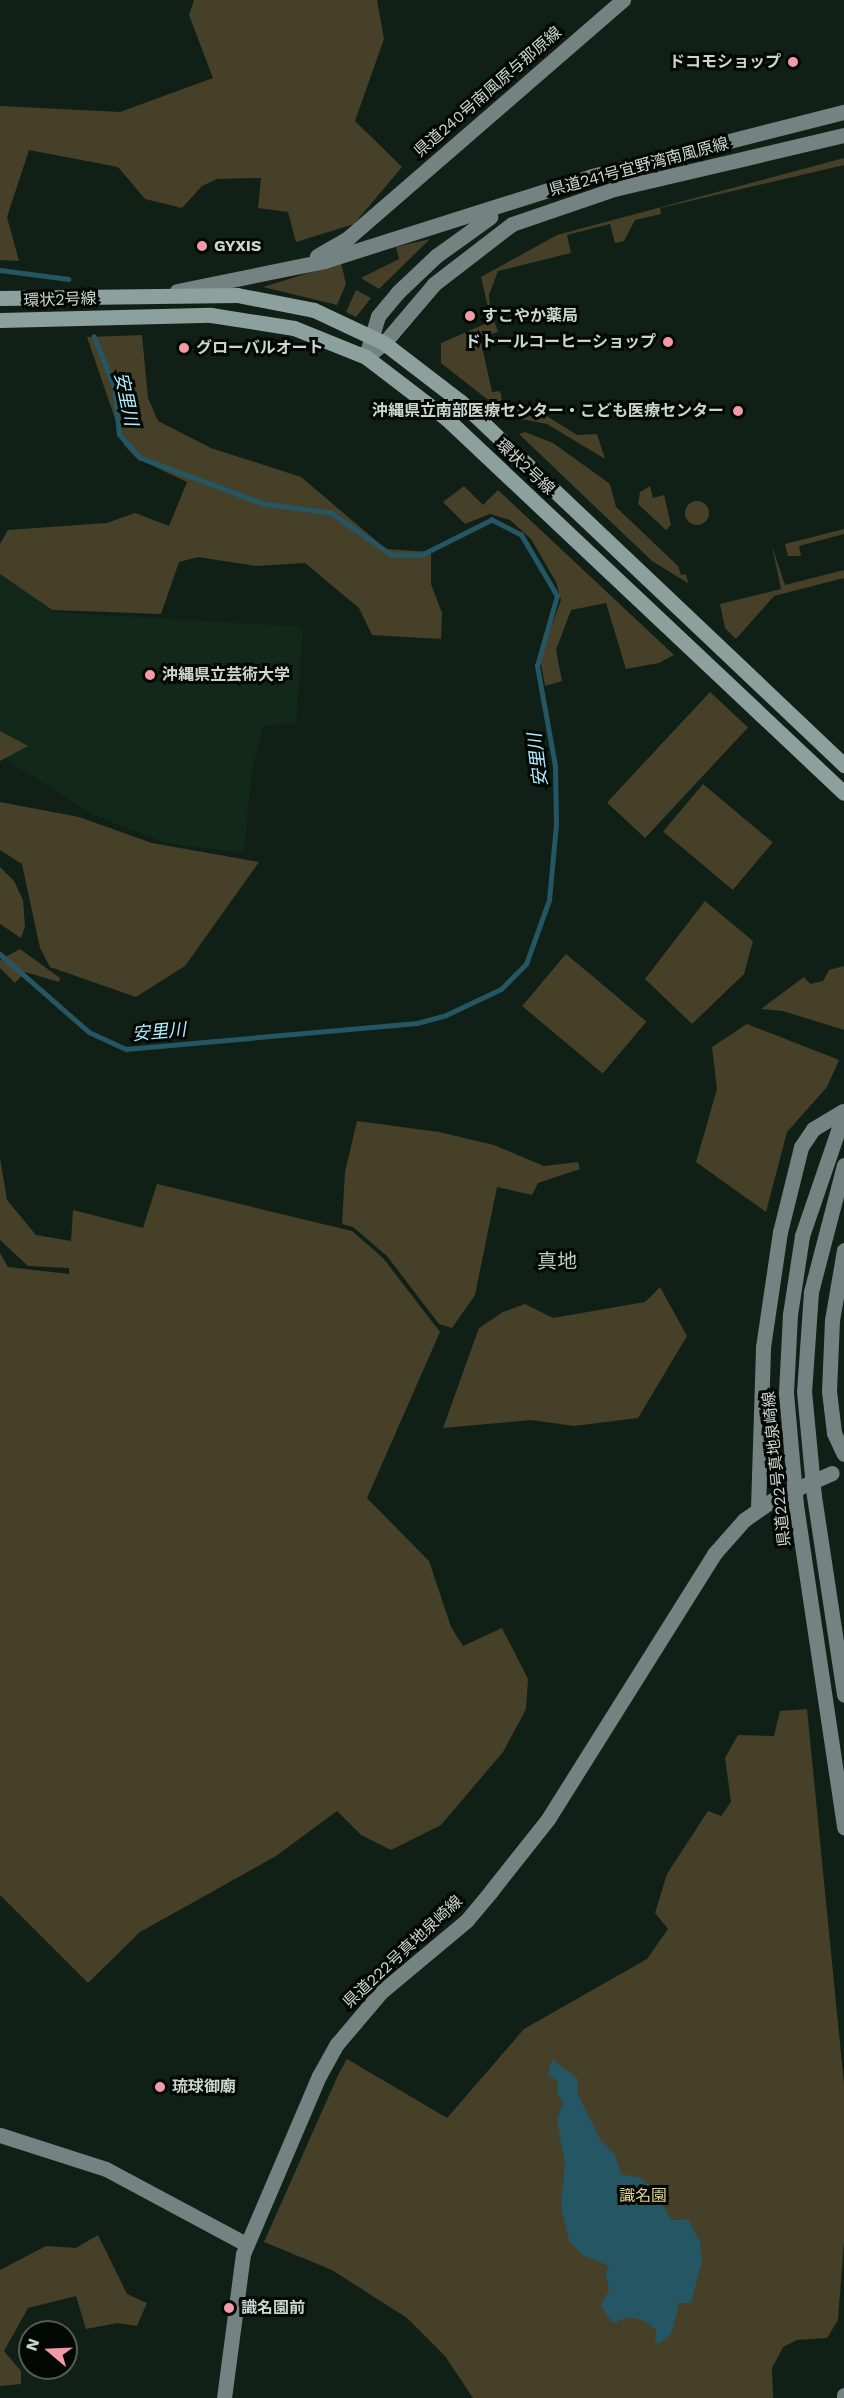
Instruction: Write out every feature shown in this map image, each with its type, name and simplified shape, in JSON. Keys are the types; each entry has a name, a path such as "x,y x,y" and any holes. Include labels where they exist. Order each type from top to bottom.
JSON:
{"main road":[{"name":"県道240号南風原与那原線","path":"275,273 332,249 378,213 623,0"},
{"name":"県道241号宜野湾南風原線","path":"513,203 592,176 844,112"},
{"name":"県道241号宜野湾南風原線","path":"366,357 384,343 414,303 442,277 521,220 614,189 844,135"},
{"path":"160,295 275,273 388,243 513,203"},
{"path":"366,357 370,336 389,302 436,255 513,203"},
{"path":"378,213 375,233 388,243"},
{"name":"環状2号線","path":"0,298 220,294 276,301 322,313 384,343 460,402 844,765"},
{"name":"環状2号線","path":"0,320 220,316 311,333 366,357 447,419 844,793"},
{"path":"758,1508 763,1347 780,1232 806,1136 844,1112"},
{"name":"県道222号真地泉崎線","path":"844,1112 802,1236 787,1339 788,1432 844,1827"},
{"name":"県道222号真地泉崎線","path":"844,1165 815,1265 804,1365 806,1429 844,1695"},
{"path":"844,1250 832,1320 829,1391 834,1433 844,1454"},
{"name":"県道222号真地泉崎線","path":"224,2398 246,2244 319,2076 345,2032 381,1992 467,1920 533,1839 714,1554 758,1508 838,1470"},
{"path":"0,2135 97,2165 246,2244"}],"shaded area":[{"name":"沖縄県立芸術大学","path":"0,574 53,612 303,627 296,723 263,726 252,769 244,853 166,843 94,815 0,756"}],"green space":[{"path":"194,0 377,0 384,39 355,121 402,167 354,224 296,242 288,212 258,208 261,178 217,179 202,186 182,208 145,199 118,167 29,150 7,217 19,261 0,260 0,106 120,112 213,78 189,15"},
{"path":"844,158 844,165 660,208 661,214 635,220 624,241 615,243 610,224 567,235 571,253 498,271 489,295 491,320 481,277 557,235"},
{"path":"430,239 379,289 361,278 399,259 396,247"},
{"path":"341,263 346,284 337,305 263,287"},
{"path":"356,290 371,298 356,317 346,312"},
{"path":"494,320 498,332 480,337 492,392 500,391 502,400 531,415 545,415 577,435 597,434 605,459 547,424 510,417 441,363 441,343"},
{"path":"142,335 148,398 158,421 211,448 301,477 386,549 431,552 431,584 442,613 441,639 372,635 359,608 305,563 256,566 198,557 179,562 161,614 52,610 0,574 0,544 8,530 107,523 135,513 169,526 187,482 136,458 124,445 87,337"},
{"path":"525,432 553,443 610,484 616,507 678,566 681,575 686,574 688,583 652,561 519,434"},
{"path":"464,486 483,505 498,490 674,655 659,663 626,669 606,603 571,610 556,650 562,681 545,686 540,658 561,600 556,582 531,539 510,520 490,514 465,524 443,502"},
{"path":"650,486 653,498 664,495 671,525 666,530 638,504 640,492"},
{"path":"697,501 706,504 709,513 706,522 697,525 688,522 685,513 688,504"},
{"path":"844,529 844,534 799,546 801,556 788,556 785,544"},
{"path":"772,546 785,585 844,570 844,578 774,596 736,639 725,628 720,604 781,589"},
{"path":"710,692 748,727 645,838 607,802"},
{"path":"0,731 28,746 0,761"},
{"path":"703,784 773,842 733,890 663,831"},
{"path":"0,802 79,817 152,843 259,862 185,966 136,997 50,967 40,948 22,864 0,850"},
{"path":"0,867 14,881 23,900 25,927 21,938 0,924"},
{"path":"705,901 753,941 744,974 692,1024 645,979"},
{"path":"20,949 60,978 59,982 25,972 15,983 0,968 0,960"},
{"path":"566,954 646,1021 603,1074 522,1006"},
{"path":"844,966 844,1030 783,1011 761,1009 804,977 810,984 823,981 829,970"},
{"path":"747,1024 839,1060 827,1087 787,1132 766,1212 696,1162 717,1089 712,1047"},
{"path":"357,1121 439,1132 494,1145 544,1166 578,1162 580,1169 538,1183 532,1195 497,1187 475,1295 452,1328 439,1324 387,1256 353,1227 342,1224 345,1172"},
{"path":"0,1158 7,1200 36,1235 71,1241 73,1210 143,1228 157,1184 352,1231 383,1258 440,1332 367,1498 429,1561 451,1627 463,1646 502,1628 528,1679 526,1709 503,1752 441,1825 391,1850 361,1835 337,1811 276,1856 140,1932 88,1983 0,1895 0,1253 8,1267 69,1274 69,1268 28,1266 0,1240"},
{"path":"660,1287 687,1336 638,1418 574,1426 531,1420 443,1428 479,1328 503,1312 525,1304 553,1318 645,1302"},
{"name":"識名園","path":"807,1709 844,2084 844,2241 838,2320 827,2338 797,2340 783,2347 772,2368 773,2398 473,2398 445,2356 407,2318 332,2270 264,2242 339,2073 347,2059 447,2118 524,2029 647,1959 668,1929 655,1913 667,1874 708,1811 721,1816 731,1802 725,1758 738,1735 774,1736 780,1711"},
{"path":"98,2235 127,2294 147,2303 137,2326 117,2323 86,2329 76,2296 28,2308 21,2320 18,2320 18,2326 4,2351 18,2367 18,2380 21,2380 21,2384 0,2386 0,2270 46,2246 76,2248"}],"water":[{"path":"552,2059 578,2079 577,2092 601,2141 615,2154 621,2174 640,2178 650,2186 672,2220 688,2219 700,2242 702,2262 691,2303 679,2303 672,2333 659,2344 655,2342 656,2330 645,2321 629,2317 613,2323 601,2305 609,2290 606,2273 609,2266 583,2255 569,2241 561,2206 565,2164 557,2121 563,2103 557,2093 558,2081 548,2075"}],"waterway":[{"name":"安里川","path":"0,270 68,279"},
{"name":"安里川","path":"0,954 89,1032 126,1049 417,1023 446,1015 501,989 526,964 549,900 556,824 555,766 537,666 557,596 521,535 492,520 422,555 391,555 331,513 263,504 140,458 119,435 114,387 94,337"}],"place":[{"name":"ドコモショップ","path":"793,62"},
{"name":"GYXIS","path":"202,246"},
{"name":"すこやか薬局","path":"470,316"},
{"name":"ドトールコーヒーショップ","path":"668,342"},
{"name":"グローバルオート","path":"184,348"},
{"name":"沖縄県立南部医療センター・こども医療センター","path":"738,411"},
{"name":"沖縄県立芸術大学","path":"150,675"},
{"name":"琉球御廟","path":"160,2087"},
{"name":"識名園前","path":"229,2308"}],"district":[{"name":"真地","path":"557,1261"}]}
